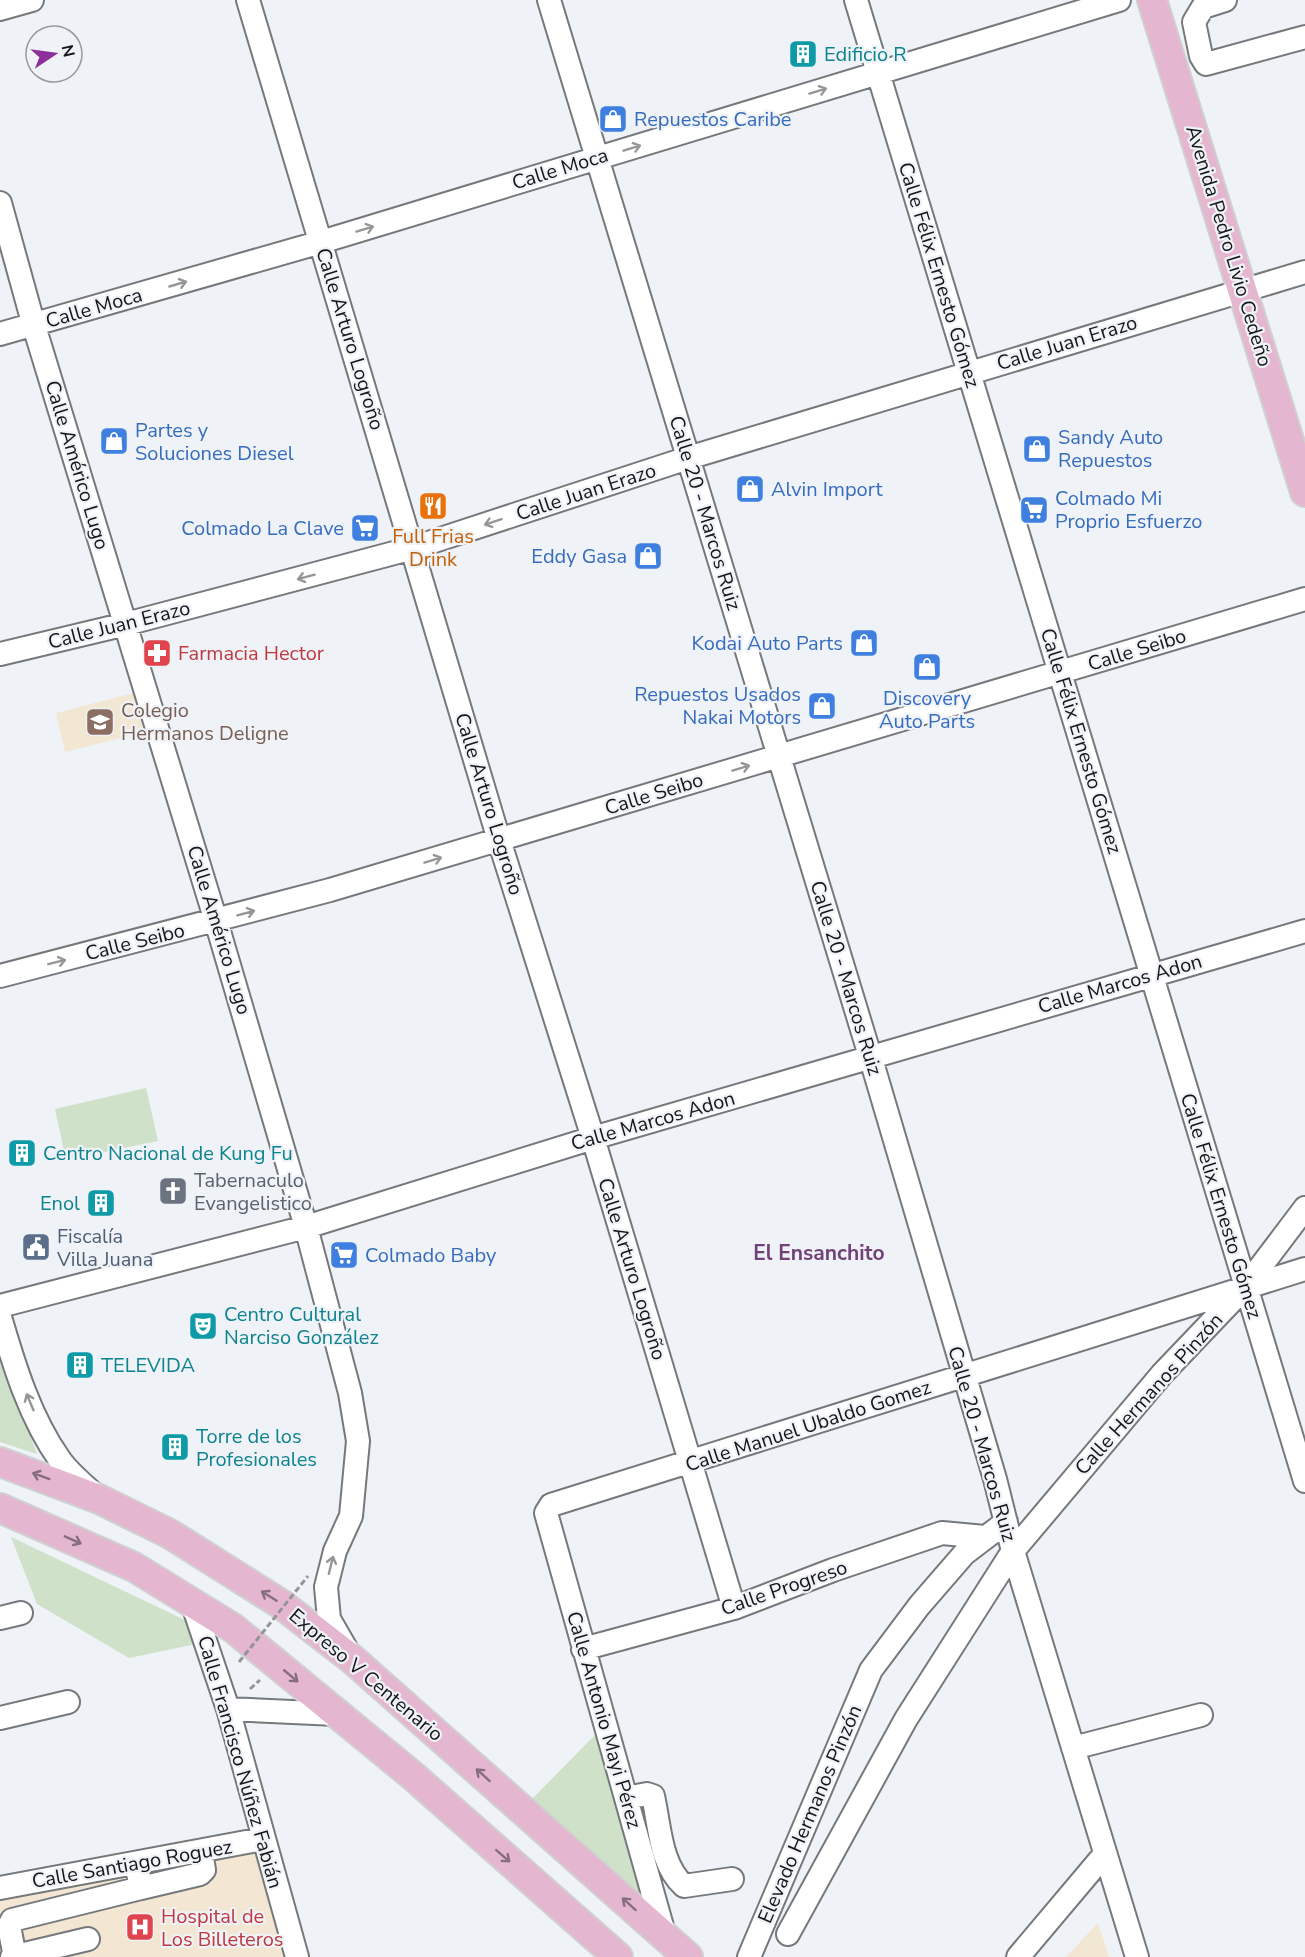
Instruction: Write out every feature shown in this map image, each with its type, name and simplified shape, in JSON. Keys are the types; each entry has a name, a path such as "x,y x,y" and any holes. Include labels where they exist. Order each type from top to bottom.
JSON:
{"main road":[{"name":"Avenida Pedro Livio Cedeño","path":"1152,0 1305,492"},
{"name":"Expreso V Centenario","path":"0,1462 99,1499 170,1533 281,1604 352,1659 688,1957"},
{"path":"0,1508 134,1567 233,1628 413,1776 618,1957"}],"street":[{"path":"0,9 32,0"},
{"name":"Calle Arturo Logroño","path":"248,0 499,840 593,1138 734,1608"},
{"name":"Calle 20 - Marcos Ruiz","path":"549,0 595,159 871,1059 1006,1522 1012,1551 1137,1957"},
{"name":"Calle Félix Ernesto Gómez","path":"856,0 1305,1481"},
{"name":"Calle Moca","path":"0,334 321,242 1119,0"},
{"path":"1225,0 1203,7 1194,22 1201,56 1206,64 1305,37"},
{"name":"Calle Américo Lugo","path":"0,203 34,326 216,921 306,1227 350,1394 358,1441 351,1516 335,1551 326,1587 328,1618 352,1659"},
{"name":"Calle Juan Erazo","path":"0,654 126,624 413,548 688,458 1305,272"},
{"name":"Calle Seibo","path":"0,976 216,921 499,840 1305,600"},
{"name":"Calle Marcos Adon","path":"0,1306 306,1227 593,1138 1305,931"},
{"name":"Calle Hermanos Pinzón","path":"788,1934 906,1719 1012,1551 1162,1374 1246,1286 1305,1208"},
{"name":"Calle Manuel Ubaldo Gomez","path":"551,1505 691,1464 1305,1269"},
{"path":"0,1317 14,1364 37,1419 60,1461 99,1499"},
{"name":"Calle Antonio Mayi Pérez","path":"551,1505 546,1513 665,1937"},
{"path":"985,1537 1006,1522"},
{"name":"Calle Progreso","path":"583,1649 734,1608 833,1570 942,1533 985,1537"},
{"name":"Elevado Hermanos Pinzón","path":"749,1957 871,1670 945,1575 985,1537"},
{"name":"Calle Francisco Núñez Fabián","path":"192,1602 228,1709 297,1957"},
{"path":"0,1718 68,1702"},
{"path":"228,1709 336,1714"},
{"path":"1073,1748 1201,1714"},
{"path":"627,1798 647,1794 653,1796 666,1861 672,1874 684,1886 732,1879"},
{"name":"Calle Santiago Roguez","path":"0,1888 263,1839"},
{"path":"88,1939 14,1957 9,1926 12,1920 200,1874 204,1870 201,1851"},
{"path":"1018,1957 1104,1855"},
{"path":"136,1863 141,1887"}],"path":[{"path":"239,1662 308,1576"},
{"path":"228,1709 261,1680 275,1663"}],"shaded area":[{"name":"Colegio Hermanos Deligne","path":"134,693 144,732 65,752 56,713"},
{"name":"Hospital de Los Billeteros","path":"262,1849 288,1957 0,1957 0,1896"},
{"path":"1098,1923 1109,1957 1066,1957"}],"green space":[{"path":"146,1088 158,1141 66,1160 55,1109"},
{"path":"0,1348 37,1454 0,1442"},
{"path":"11,1537 189,1622 196,1644 129,1658 37,1604"},
{"path":"598,1732 653,1915 529,1802"}],"place":[{"name":"Edificio R","path":"803,54"},
{"name":"Repuestos Caribe","path":"613,119"},
{"name":"Partes y Soluciones Diesel","path":"114,441"},
{"name":"Sandy Auto Repuestos","path":"1037,449"},
{"name":"Alvin Import","path":"750,489"},
{"name":"Full Frias Drink","path":"433,506"},
{"name":"Colmado Mi Proprio Esfuerzo","path":"1034,510"},
{"name":"Colmado La Clave","path":"365,528"},
{"name":"Eddy Gasa","path":"648,556"},
{"name":"Kodai Auto Parts","path":"864,643"},
{"name":"Farmacia Hector","path":"157,653"},
{"name":"Discovery Auto Parts","path":"927,667"},
{"name":"Repuestos Usados Nakai Motors","path":"822,706"},
{"name":"Colegio Hermanos Deligne","path":"100,722"},
{"name":"Centro Nacional de Kung Fu","path":"22,1153"},
{"name":"Tabernaculo Evangelistico","path":"173,1191"},
{"name":"Enol","path":"101,1203"},
{"name":"Fiscalía Villa Juana","path":"36,1247"},
{"name":"Colmado Baby","path":"344,1255"},
{"name":"Centro Cultural Narciso González","path":"203,1326"},
{"name":"TELEVIDA","path":"80,1365"},
{"name":"Torre de los Profesionales","path":"175,1447"},
{"name":"Hospital de Los Billeteros","path":"140,1927"}],"district":[{"name":"El Ensanchito","path":"819,1253"}]}
